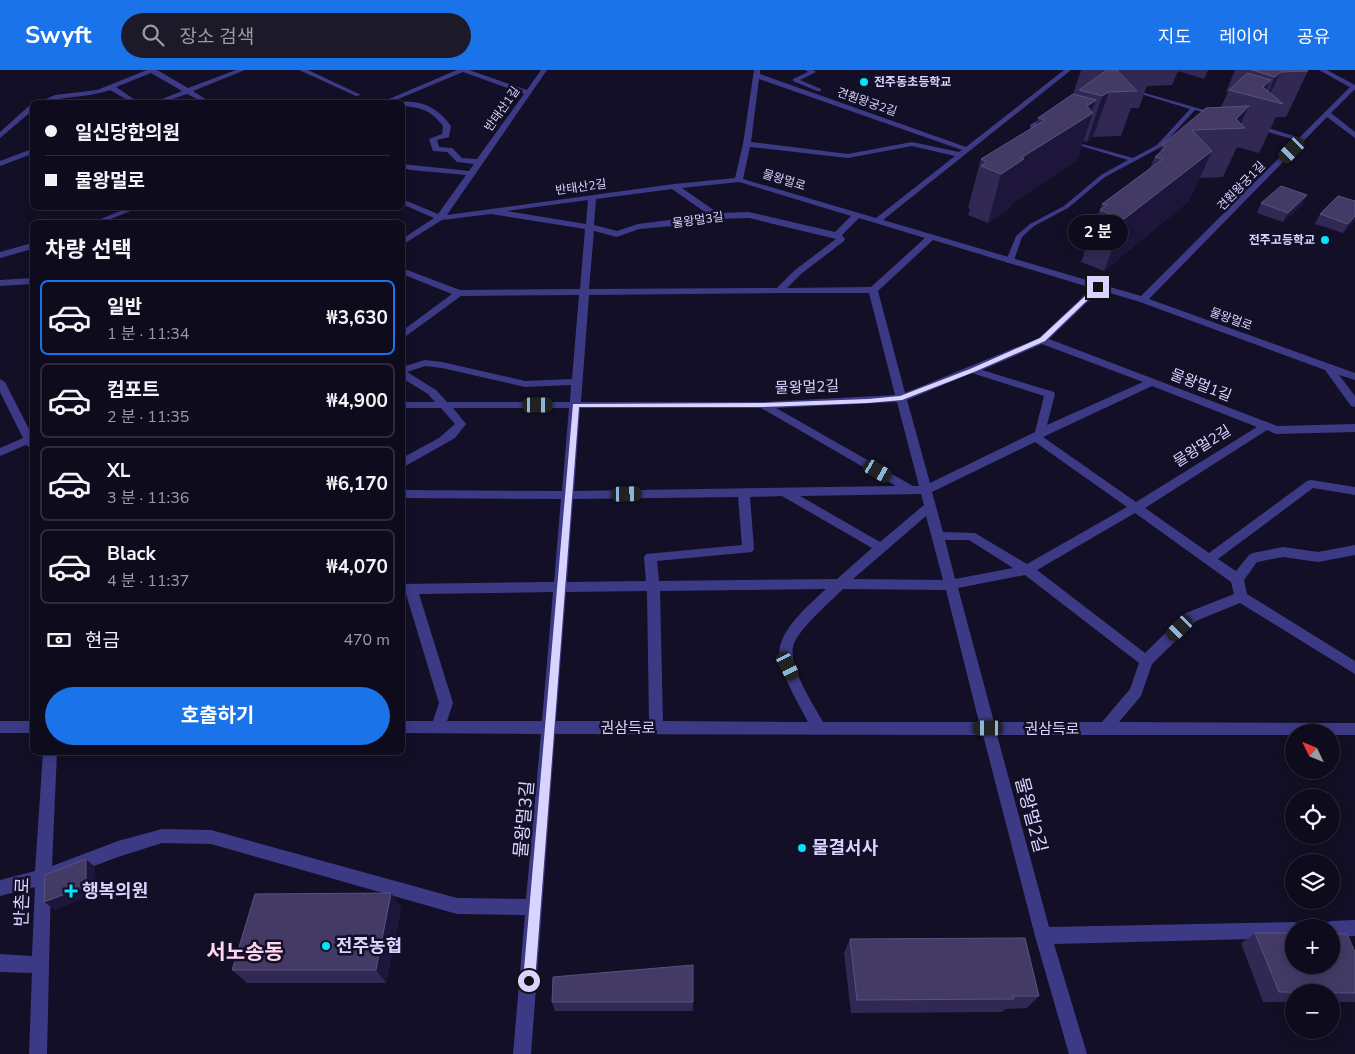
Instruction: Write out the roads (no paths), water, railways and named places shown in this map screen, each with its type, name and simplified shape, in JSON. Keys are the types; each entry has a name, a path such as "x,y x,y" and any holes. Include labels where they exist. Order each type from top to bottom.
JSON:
{"street":[{"path":"48,100 55,97 98,92 152,70 204,100"},
{"path":"164,100 230,72 242,70"},
{"path":"302,70 358,95"},
{"path":"394,100 463,70 529,93"},
{"name":"반태산1길","path":"405,241 440,218 544,70"},
{"path":"877,221 962,156 1068,70"},
{"path":"1322,70 1354,88"},
{"name":"견훤왕궁2길","path":"758,73 968,150"},
{"name":"물왕멀로","path":"758,73 747,144 739,180 1143,300 1355,377"},
{"path":"110,87 132,100"},
{"name":"견훤왕궁1길","path":"1143,300 1354,88"},
{"path":"405,104 420,104 437,112 447,126 446,135 433,138 436,149 449,150 460,160 480,162"},
{"path":"0,136 22,114 30,109"},
{"path":"1328,114 1355,136"},
{"name":"물왕멀로","path":"747,144 848,156 912,144 962,156"},
{"path":"0,164 30,152"},
{"path":"405,167 421,171 440,170 470,173"},
{"name":"반태산2길","path":"440,218 674,186 739,180"},
{"path":"674,186 716,216"},
{"name":"물왕멀3길","path":"522,1054 536,907 592,198"},
{"path":"405,201 440,218"},
{"path":"102,220 129,210"},
{"name":"반태산2길","path":"490,211 570,224"},
{"name":"물왕멀3길","path":"570,224 618,234 638,227 694,221 716,216 749,215 836,235"},
{"path":"779,291 798,272 841,239 836,235 857,215"},
{"path":"405,272 459,293 873,290 931,237"},
{"path":"0,255 30,247"},
{"path":"0,283 30,281"},
{"path":"1042,340 1098,287"},
{"name":"물왕멀2길","path":"873,290 1043,936 1078,1054"},
{"path":"405,334 459,293"},
{"name":"물왕멀2길","path":"763,405 902,398 1042,340"},
{"name":"물왕멀1길","path":"1042,340 1276,430 1355,428"},
{"path":"405,370 425,364 442,364 525,384 577,382"},
{"path":"1329,368 1355,404"},
{"path":"972,370 1050,394 1038,435 1082,470 1237,579 1241,597 1355,668"},
{"path":"405,373 432,392 461,424 458,430 405,462"},
{"path":"0,382 30,442 0,452"},
{"name":"물왕멀2길","path":"750,492 926,490 1150,383"},
{"path":"405,405 763,405"},
{"name":"물왕멀2길","path":"763,405 911,490"},
{"name":"물왕멀2길","path":"840,584 950,585 1027,570 1136,508 1266,426"},
{"path":"1210,559 1311,484 1355,490"},
{"path":"782,491 881,548"},
{"path":"405,494 568,495 750,492 748,549 650,557 653,586 656,729"},
{"path":"819,728 788,666 786,645 792,632 840,584 930,506"},
{"path":"939,536 971,536 1027,570 1146,661"},
{"path":"1237,579 1253,558 1283,552 1318,557 1355,550"},
{"path":"438,728 446,703 407,589 840,584"},
{"path":"1105,729 1136,692 1146,661 1191,617 1241,597"},
{"path":"0,727 30,727"},
{"name":"권삼득로","path":"405,728 1355,729"},
{"name":"반촌로","path":"38,1054 43,877 50,755"},
{"path":"0,888 43,877 118,848 162,836 212,837 457,906 536,907"},
{"path":"1340,929 1355,928"},
{"path":"1043,936 1285,930"},
{"path":"0,963 40,965"}],"lane":[{"path":"808,70 813,72 795,80 819,90"},
{"path":"1130,89 1221,116"},
{"path":"1010,260 1019,236 1032,224 1066,206 1103,176 1159,146 1194,108"},
{"path":"1053,113 1032,126 1037,130 1054,136"},
{"path":"1248,124 1302,140"},
{"path":"1063,138 1134,160"}],"place":[{"name":"전주동초등학교","path":"864,82"},
{"name":"전주고등학교","path":"1325,240"},
{"name":"물결서사","path":"802,848"},
{"name":"행복의원","path":"71,891"},
{"name":"전주농협","path":"326,946"}],"district":[{"name":"서노송동","path":"245,952"}]}
